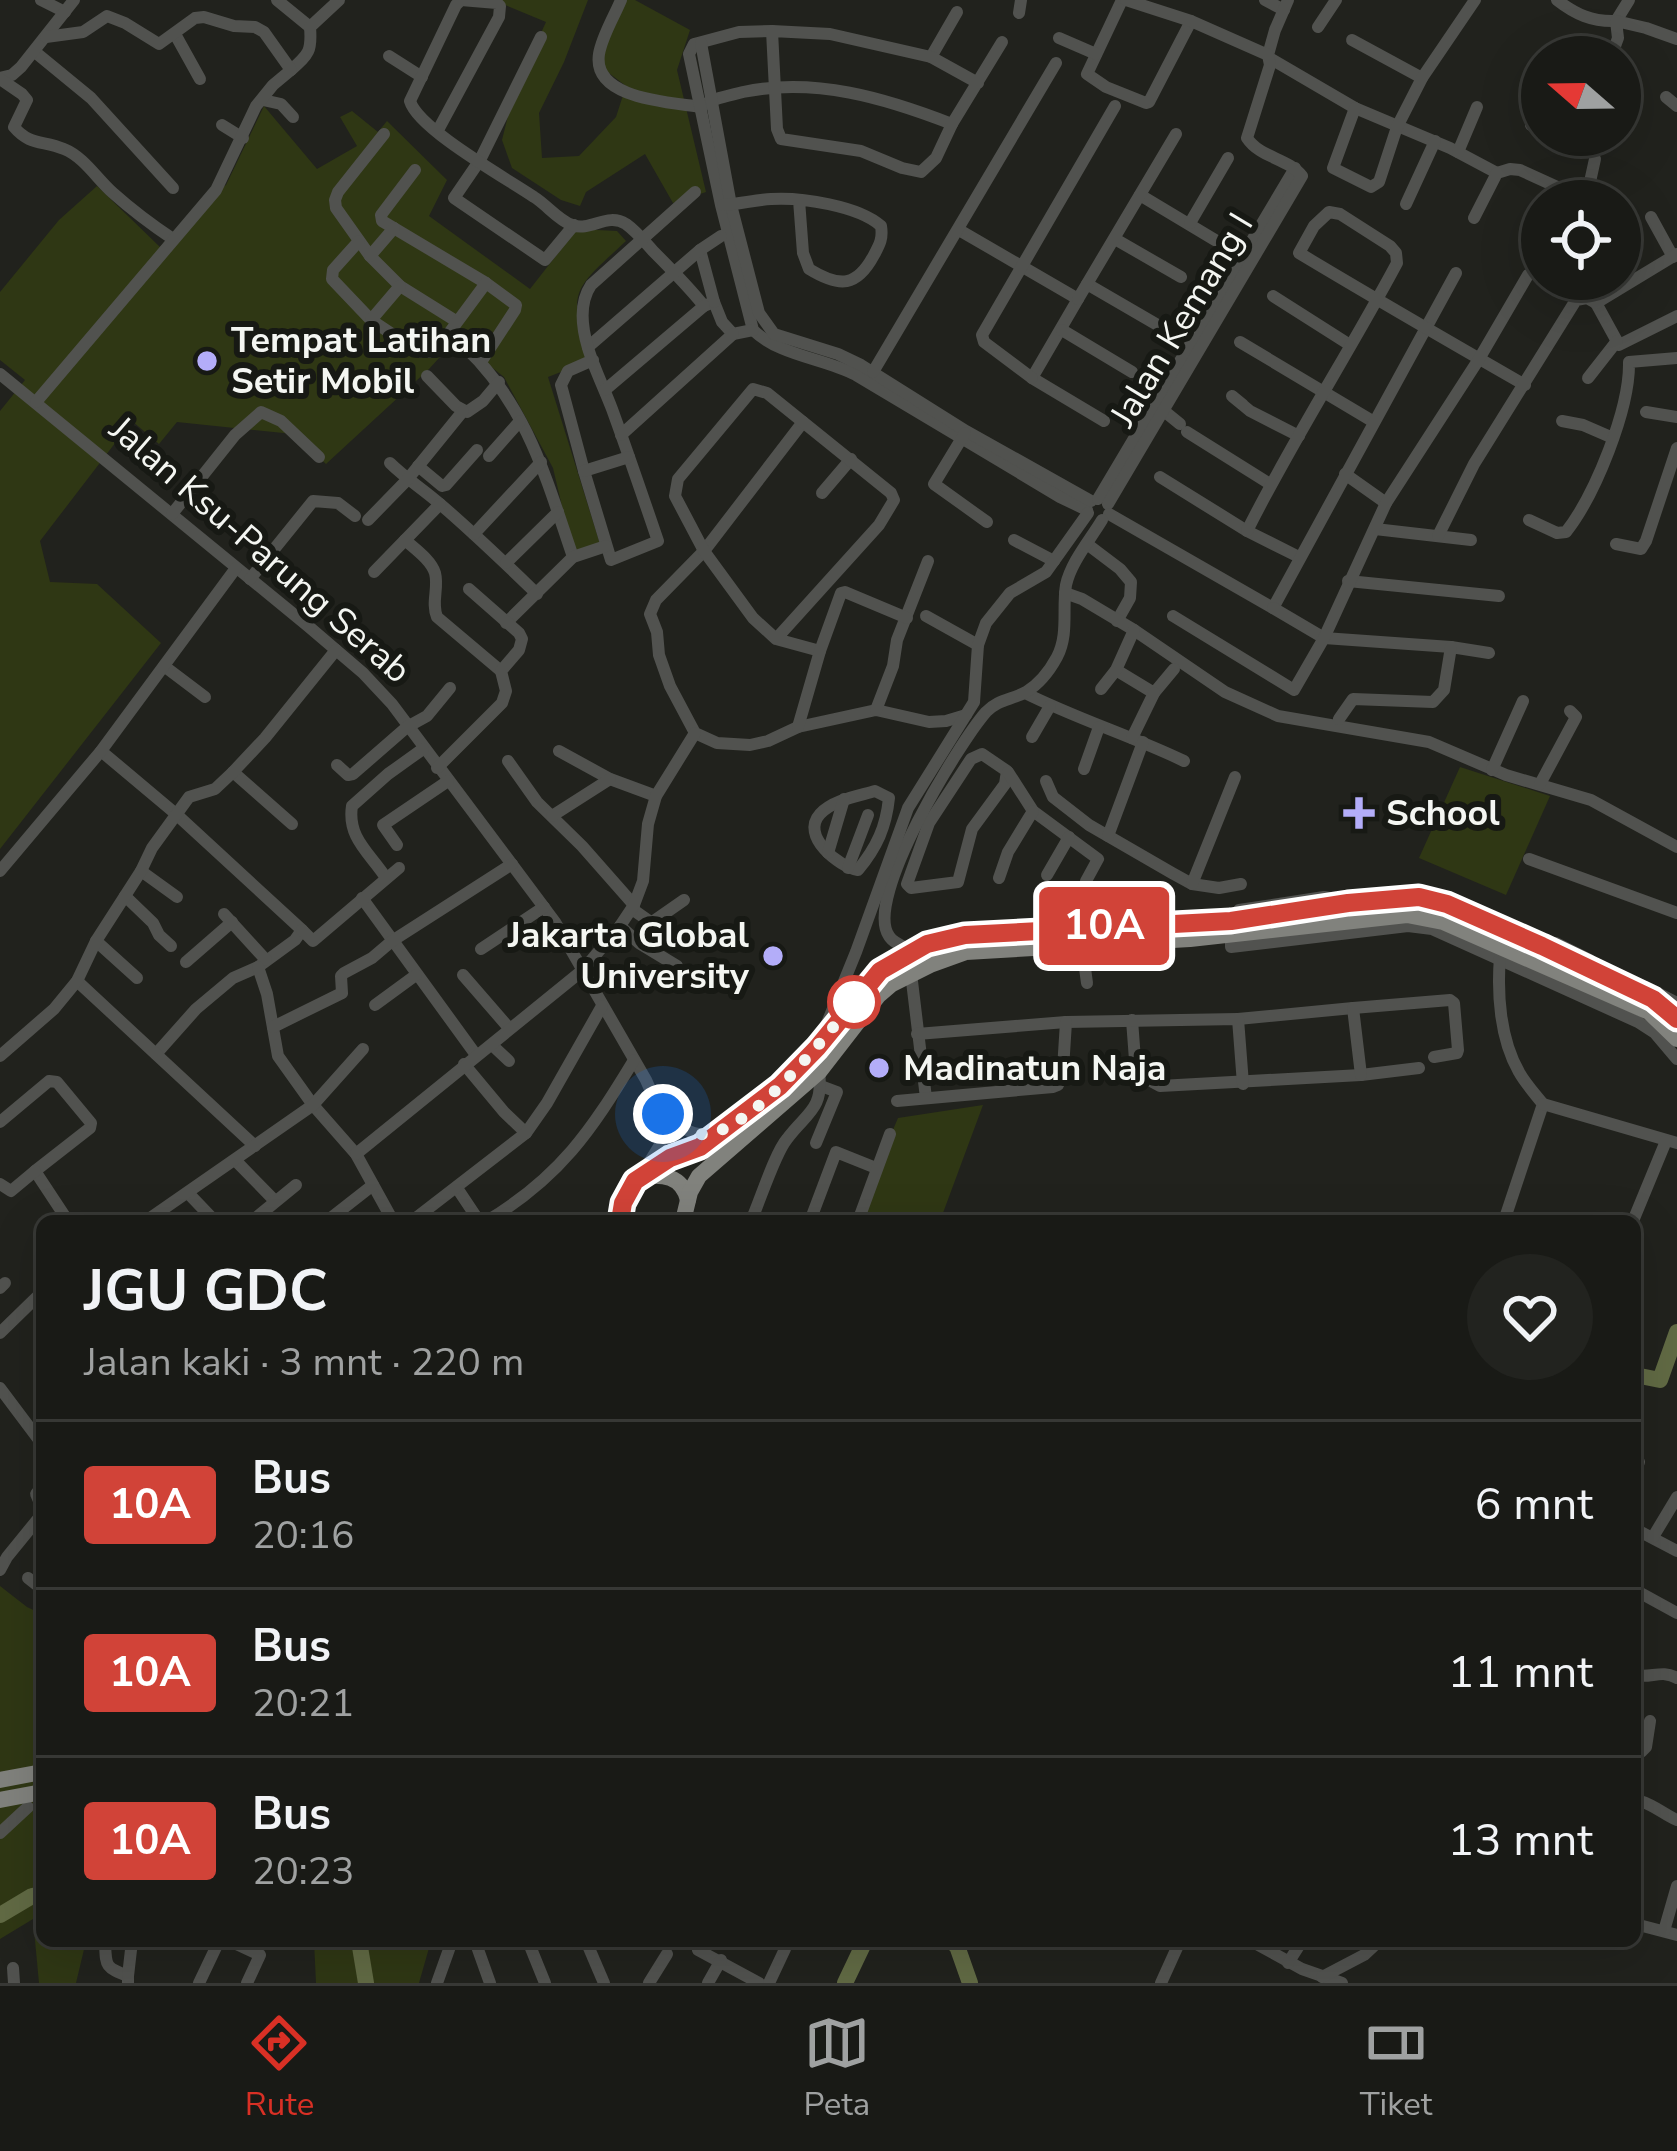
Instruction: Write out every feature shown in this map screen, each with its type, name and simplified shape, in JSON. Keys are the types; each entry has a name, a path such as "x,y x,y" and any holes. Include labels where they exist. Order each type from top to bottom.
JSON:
{"main road":[{"path":"622,1215 628,1191 640,1177 725,1131 780,1086 880,971 927,944 965,935 1231,934 1340,904 1419,897 1447,904 1482,929 1500,953 1649,1012 1677,1039"},
{"path":"685,1215 691,1192 721,1155 820,1079 878,996 911,974 966,952 1231,934 1407,915 1542,946 1653,999 1677,1018"},
{"path":"640,1177 670,1177 691,1192"},
{"path":"0,1780 36,1773"},
{"path":"0,1802 36,1793"},
{"path":"0,1802 35,1805"}],"street":[{"path":"40,0 65,13"},
{"path":"0,78 16,72 35,52 74,0"},
{"path":"36,402 216,190 256,106 311,48 310,27 277,0"},
{"path":"310,27 339,0"},
{"path":"437,132 498,20 500,6 460,0 410,105 437,132 574,225 609,219 627,225 734,334"},
{"path":"621,0 599,53 598,68 610,84 633,94 705,103 776,86 828,88 909,107 952,124"},
{"path":"1191,21 1148,103 1089,77 1124,0 1191,21 1269,57 1397,128 1496,172 1516,169 1533,180"},
{"path":"1265,0 1286,5 1247,138 1255,148 1295,168"},
{"path":"1318,27 1336,0"},
{"path":"1355,108 1334,170 1371,187 1379,182 1397,128 1422,78 1475,0"},
{"path":"1557,0 1592,20 1616,21 1677,39"},
{"path":"1618,36 1616,21 1629,0"},
{"path":"931,57 957,12"},
{"path":"46,37 83,32 104,16 125,23 156,44 201,17 255,27 269,37 291,70"},
{"path":"772,31 781,140 861,152 914,172 930,166 1002,42"},
{"path":"978,82 931,57 830,34 739,32 694,44 689,54 705,103 753,330 765,342 838,366 1324,638 1489,653"},
{"path":"175,34 200,79"},
{"path":"541,37 480,160 454,198 544,260 574,225"},
{"path":"1059,38 1096,54"},
{"path":"1352,40 1422,78"},
{"path":"35,52 91,98 173,188"},
{"path":"389,56 422,77"},
{"path":"873,372 1056,63"},
{"path":"0,78 27,100 16,131 36,143 70,152 130,208 173,239"},
{"path":"263,100 281,104 293,116"},
{"path":"1104,421 1032,378 982,338 1115,106"},
{"path":"1458,152 1478,107"},
{"path":"222,125 243,138"},
{"path":"384,134 335,200 336,208 370,256 400,286 456,320"},
{"path":"1032,378 1176,134"},
{"path":"1406,204 1435,141"},
{"path":"1190,224 1228,158"},
{"path":"1590,180 1594,159"},
{"name":"Jalan Kemang I","path":"912,951 890,939 887,901 908,808 968,721 978,645 986,623 1010,593 1050,566 1098,509 1163,411 1300,182 1301,174 1295,168 1098,509 1088,544 1066,586 1063,645 1048,672 1025,693"},
{"path":"415,170 381,215 382,221 516,307 481,362"},
{"path":"1474,218 1496,172"},
{"path":"695,192 584,296 591,354 658,542 611,560 602,548 561,385 568,371 591,354 700,250 721,236"},
{"path":"1140,195 1215,240"},
{"path":"726,205 799,200 845,209 879,223 882,239 858,278 843,282 809,269 803,253 799,200"},
{"path":"726,205 758,313 774,334 838,354 873,372 964,435"},
{"path":"1247,530 1270,484 1299,436 1376,298 1397,263 1390,246 1340,214 1329,212 1314,226 1299,253 1376,298 1426,328 1526,386"},
{"path":"1596,303 1675,255 1651,217"},
{"path":"370,256 394,228"},
{"path":"959,230 1078,299"},
{"path":"1115,239 1181,278"},
{"path":"359,241 330,274 370,320 425,353 438,348 485,283"},
{"path":"700,250 709,304"},
{"path":"1273,608 1456,273"},
{"path":"1087,284 1161,327"},
{"path":"370,320 400,286"},
{"path":"1173,616 1291,695 1324,638 1387,503 1521,287"},
{"path":"1273,296 1350,345"},
{"path":"1438,536 1474,464 1576,300 1587,298 1596,303 1619,345 1677,316"},
{"path":"605,390 709,304"},
{"path":"621,435 734,334 753,330"},
{"path":"1062,330 1132,372"},
{"path":"1588,378 1617,341"},
{"path":"1240,342 1374,422"},
{"path":"464,346 499,382 541,462 577,555"},
{"path":"1529,520 1557,533 1566,532 1580,514 1613,438 1628,388 1629,362 1677,358"},
{"name":"Jalan Ksu-Parung Serab","path":"0,374 377,686 544,907 653,1095 663,1114 664,1133 640,1177"},
{"path":"427,376 463,411"},
{"path":"250,579 313,501 338,503 362,518 406,480 463,411 476,406 499,382"},
{"path":"776,639 893,504 891,493 851,459 767,393 753,389 676,485 676,496 704,551 753,618 776,639 820,651"},
{"path":"1243,405 1299,436"},
{"path":"1163,411 1270,484"},
{"path":"172,514 235,435 261,412 281,421 319,457"},
{"path":"1646,412 1677,417"},
{"path":"418,466 446,485 520,421"},
{"path":"1562,421 1613,438"},
{"path":"693,737 664,671 650,614 656,600 704,551 803,422"},
{"path":"964,435 934,484 987,522"},
{"path":"1616,544 1641,549 1677,448"},
{"path":"584,471 629,457"},
{"path":"822,493 851,459"},
{"path":"474,534 541,462"},
{"path":"390,463 537,594"},
{"path":"1345,474 1387,503"},
{"path":"1160,477 1299,557"},
{"path":"374,572 440,504"},
{"path":"506,563 558,512"},
{"path":"1376,529 1471,540"},
{"path":"405,540 434,569 437,617 501,671 506,691 502,703 437,767"},
{"path":"1014,540 1082,598 1225,692 1279,716 1413,738 1492,770 1591,800 1677,848"},
{"path":"1088,544 1132,582 1118,621"},
{"path":"506,622 577,555 602,548"},
{"path":"876,710 928,561"},
{"path":"0,871 101,751 236,568"},
{"path":"1348,581 1499,596"},
{"path":"469,590 522,639 501,671"},
{"path":"798,727 843,592 907,618"},
{"path":"926,616 978,645"},
{"path":"1101,689 1116,670 1134,630"},
{"path":"1339,719 1353,699 1433,702 1444,690 1451,647"},
{"path":"0,1055 54,1009 77,981 152,848 189,797 215,788 233,772 335,650"},
{"path":"164,666 206,697"},
{"path":"1108,836 1154,693 1174,669"},
{"path":"1116,670 1154,693"},
{"path":"976,686 998,701 1025,693 1184,761"},
{"path":"337,765 353,775 407,727 427,716 450,688"},
{"name":"Jalan Kemang I","path":"968,721 998,701"},
{"path":"1492,770 1523,701"},
{"path":"1032,737 1050,706"},
{"path":"693,737 750,746 798,727 876,710 929,722 968,721"},
{"path":"1540,784 1576,718 1570,711"},
{"path":"1084,769 1099,727"},
{"path":"356,1154 583,970 620,926 643,881 647,824 656,796 693,737"},
{"path":"386,878 356,840 352,806 423,749"},
{"path":"101,751 313,941 399,868"},
{"path":"560,751 610,779 656,796"},
{"path":"911,888 908,884 929,823 970,759 982,754 1007,771 1033,811 1098,859 1086,881"},
{"path":"508,760 537,802 633,907 683,945"},
{"path":"891,888 958,882 973,829 1005,784 1007,771"},
{"path":"233,772 292,824"},
{"path":"1192,884 1235,777"},
{"path":"552,816 610,779"},
{"path":"397,845 383,825 448,781"},
{"path":"1046,781 1054,797 1089,825 1192,884 1219,888 1241,884"},
{"path":"875,791 890,798 876,848 858,870 827,854 817,836 820,814 844,800 875,791"},
{"path":"827,854 844,800"},
{"path":"999,878 1008,851 1033,811"},
{"path":"841,817 887,814"},
{"path":"848,868 868,815"},
{"path":"881,835 903,839"},
{"path":"1046,875 1069,836"},
{"name":"Jalan Kemang I","path":"817,1048 903,839"},
{"path":"1529,859 1677,913"},
{"path":"273,1028 342,993 340,976 512,864"},
{"path":"141,871 177,897"},
{"path":"125,896 171,946"},
{"path":"362,898 504,1112 526,1133"},
{"path":"651,923 683,899"},
{"path":"481,949 544,907"},
{"path":"186,962 228,918 262,963 278,1056 356,1154 390,1215"},
{"path":"620,926 677,966"},
{"path":"1231,934 1432,928 1500,953 1638,1022 1677,1059"},
{"path":"156,1054 220,988 295,940 302,930"},
{"path":"96,941 137,978"},
{"path":"1542,946 1556,943 1677,1003"},
{"path":"1082,946 1087,983"},
{"path":"1500,953 1500,1004 1511,1053 1543,1104 1671,1142 1636,1215"},
{"path":"911,974 926,1098"},
{"path":"463,975 509,1028"},
{"path":"375,1005 416,976"},
{"path":"77,981 255,1146"},
{"path":"917,1034 1066,1022 1238,1019 1450,1000 1456,1006 1458,1050 1434,1057"},
{"path":"420,1215 526,1133 602,1006"},
{"path":"1353,1008 1361,1075"},
{"path":"1238,1019 1243,1084"},
{"path":"1132,1020 1136,1073 1150,1083 1170,1087 1419,1068"},
{"path":"897,1100 1053,1088 1064,1070 1066,1022"},
{"path":"492,1045 508,1061"},
{"path":"155,1215 313,1105 363,1049"},
{"path":"495,1215 561,1166 587,1135 634,1060"},
{"path":"754,1215 786,1139 813,1113 820,1079 837,1092 816,1143"},
{"path":"0,1122 49,1082 57,1082 91,1123 11,1191 0,1184"},
{"name":"Jalan Ksu-Parung Serab","path":"653,1095 690,1132 725,1131"},
{"path":"1506,1215 1543,1104"},
{"path":"860,1215 890,1134"},
{"path":"792,1135 876,1168"},
{"path":"812,1215 836,1152"},
{"path":"235,1160 275,1201"},
{"path":"35,1171 64,1215"},
{"path":"259,1215 296,1185"},
{"path":"335,1215 373,1185"},
{"path":"457,1188 478,1215"},
{"path":"188,1193 209,1215"},
{"path":"0,1333 36,1298"},
{"path":"0,1388 36,1436"},
{"path":"0,1418 12,1404"},
{"path":"1653,1537 1677,1497"},
{"path":"0,1570 36,1519"},
{"path":"1641,1532 1677,1551"},
{"path":"28,1578 36,1584"},
{"path":"1641,1596 1677,1613"},
{"path":"1641,1677 1666,1672 1677,1678"},
{"path":"1641,1752 1646,1748 1650,1721"},
{"path":"1641,1801 1677,1820"},
{"path":"0,1833 35,1805"},
{"path":"1670,1933 1677,1886"},
{"path":"105,1947 106,1964 128,1979 131,1947"},
{"path":"199,1983 216,1947"},
{"path":"243,1947 260,1955 247,1983"},
{"path":"437,1983 450,1947"},
{"path":"477,1947 490,1983"},
{"path":"530,1947 545,1983"},
{"path":"589,1947 604,1983"},
{"path":"769,1983 785,1947"},
{"path":"1161,1983 1177,1947"},
{"path":"1261,1947 1288,1963 1298,1976 1342,1983"},
{"path":"1288,1963 1298,1947"},
{"path":"1322,1977 1373,1947"},
{"path":"698,1950 760,1983"},
{"path":"650,1983 667,1954"},
{"path":"708,1983 722,1960"},
{"path":"13,1968 14,1983"}],"green space":[{"path":"493,0 588,0 539,113 542,158 579,156 616,117 626,86 601,67 615,0 635,0 690,30 677,70 706,192 673,203 645,154 586,192 580,206 561,200 512,168 502,140 514,92 546,22"},
{"path":"264,106 317,169 357,146 340,117 352,111 378,132 387,121 447,180 429,216 530,289 577,229 617,231 626,241 579,292 578,318 589,361 548,377 600,544 573,553 553,468 504,377 461,343 450,346 326,464 293,434 177,422 159,444 132,421 40,541 50,582 97,584 161,643 0,849 0,411 25,380 0,360 0,292 59,220 97,186 160,247 198,203 226,185"},
{"path":"1460,767 1550,796 1506,895 1419,858"},
{"path":"983,1105 942,1215 857,1215 898,1118"},
{"path":"0,1586 36,1611 36,1947 85,1947 76,1983 39,1983 33,1919 0,1939"},
{"path":"314,1947 429,1947 419,1983 316,1983"}],"waterway":[{"path":"1641,1376 1660,1380 1677,1332"},
{"path":"0,1915 36,1895"},
{"path":"360,1947 366,1983"},
{"path":"845,1983 862,1947"},
{"path":"957,1947 970,1983"}],"bus line":[{"name":"10A","path":"621,1215 635,1181 725,1131 780,1086 880,971 927,944 965,935 1231,921 1419,897 1447,904 1542,946 1653,999 1677,1019"}],"place":[{"name":"Tempat Latihan Setir Mobil","path":"207,361"},
{"name":"School","path":"1359,813"},
{"name":"Jakarta Global University","path":"773,956"},
{"name":"Madinatun Naja","path":"879,1068"}],"route":[{"path":"663,1114 653,1095 690,1132 725,1131 780,1086 854,1002"}]}
